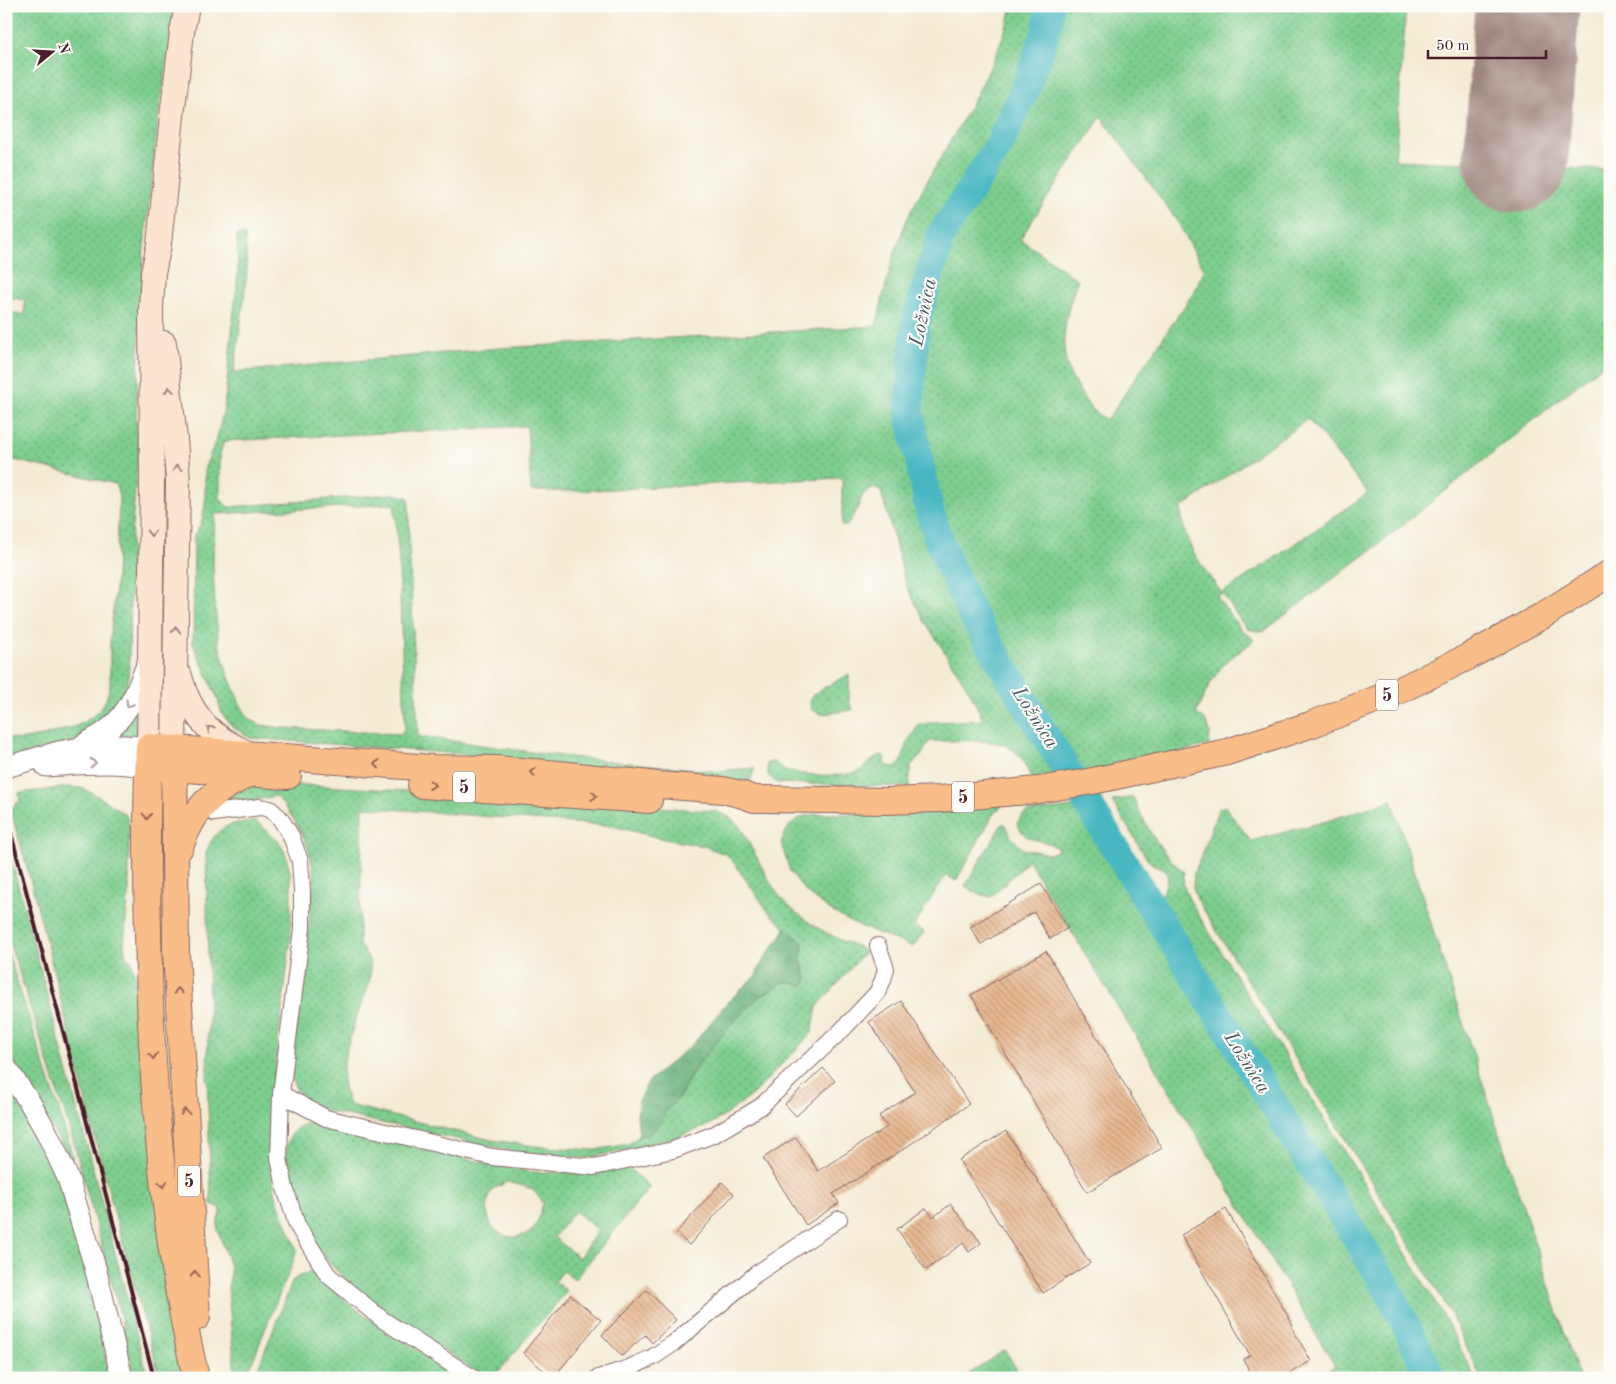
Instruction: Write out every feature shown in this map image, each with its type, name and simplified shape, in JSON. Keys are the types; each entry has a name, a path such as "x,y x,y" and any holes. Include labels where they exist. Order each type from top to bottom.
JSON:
{"main road":[{"path":"161,758 149,659 152,485 151,307 153,273 158,244 178,60 187,6"},
{"path":"158,244 164,342 178,482 176,660 161,758"},
{"name":"5","path":"161,758 251,764 724,805 754,799 887,801 940,799 1038,790 1093,781 1227,752 1310,725 1398,691 1468,658 1542,616 1610,573"},
{"path":"175,861 189,824 203,804 251,764 209,729 199,717 191,705 183,686 176,660"},
{"name":"5","path":"161,758 175,861 176,952 199,1342 197,1378"},
{"name":"5","path":"161,758 148,952 152,1040 158,1135 165,1201 178,1296 197,1378"}],"street":[{"path":"76,749 109,730 119,720 132,699 149,659"},
{"path":"6,768 27,760 97,745 112,745 161,758"},
{"path":"6,768 96,763 131,764 161,758"},
{"path":"214,813 260,807 270,809 291,836 300,860 302,929 281,1094 279,1158 285,1188 297,1225 328,1275 384,1320 473,1378"},
{"path":"281,1094 326,1118 492,1157 594,1167 673,1150 716,1134 760,1107 842,1030 877,993 883,980 886,969 878,946"},
{"path":"6,1068 29,1101 47,1133 68,1178 95,1266 122,1378"},
{"path":"598,1378 629,1368 653,1357 674,1343 756,1274 839,1219"}],"green space":[{"path":"6,6 177,6 159,111 143,257 136,416 139,443 131,536 128,681 124,699 117,712 85,738 7,759 6,737 18,740 42,736 79,725 92,717 102,707 107,697 110,685 110,640 116,579 119,497 116,484 6,458","holes":["12,298 25,300 24,315 10,312"]},
{"path":"1012,6 1047,6 1033,56 1004,123 938,231 921,278 906,369 905,406 910,469 927,532 943,576 963,616 1060,777 1033,779 1021,758 1014,751 994,742 929,741 921,756 911,766 909,787 777,783 768,775 767,763 774,762 784,769 798,773 839,775 854,773 883,755 887,766 895,767 901,763 908,741 919,725 933,722 983,720 970,692 924,620 907,587 881,491 873,488 863,494 847,526 842,526 842,481 839,478 573,491 531,491 527,426 224,441 220,454 220,499 228,507 394,494 409,498 409,544 418,736 559,756 711,771 755,768 750,782 744,785 518,766 461,754 250,738 233,727 222,714 218,700 193,644 194,535 201,524 205,505 205,467 217,438 224,409 238,273 237,235 245,235 247,269 234,372 500,348 876,326 891,265 906,221 987,74","holes":["394,504 398,548 405,727 401,734 282,728 261,725 249,719 240,704 228,675 219,645 213,562 215,514"]},
{"path":"1063,6 1406,6 1395,160 1610,170 1610,359 1374,548 1263,632 1248,629 1222,593 1217,597 1240,628 1254,640 1220,669 1196,714 1205,719 1210,732 1209,745 1078,775 978,614 957,574 938,526 924,466 920,411 922,366 929,318 951,245 1013,138 1043,79","holes":["1101,117 1176,219 1204,270 1194,292 1107,420 1086,401 1073,380 1067,364 1064,340 1065,327 1070,303 1078,280 1020,239","1308,419 1368,493 1222,593 1194,554 1185,532 1181,508"]},
{"path":"849,674 849,701 853,710 821,714 812,710 810,703 813,694"},
{"path":"138,707 138,736 113,735"},
{"path":"268,783 715,811 731,819 740,827 766,876 788,905 819,929 865,952 817,1007 812,1033 754,1093 726,1115 707,1126 680,1136 624,1151 585,1158 517,1152 327,1111 313,1104 299,1093 291,1074 314,880 310,856 297,825 276,796 227,806 221,800 244,789","holes":["363,807 612,826 664,839 704,846 725,854 731,859 770,914 803,944 800,959 806,974 803,986 785,981 758,998 736,1019 698,1064 677,1100 665,1112 662,1121 649,1135 639,1136 628,1144 595,1150 544,1147 491,1140 349,1105 343,1075 344,1060 352,1030 370,980 371,971 370,962 359,945"]},
{"path":"69,787 82,788 100,797 126,815 129,824 129,889 124,943 126,958 131,960 138,988 186,1378 178,1378 175,1369 159,1374 120,1235 40,916 10,809 20,801 19,793"},
{"path":"1133,797 1160,847 1184,872 1184,888 1196,911 1446,1320 1475,1378 1438,1378 1408,1315 1157,902 1166,885 1167,872 1147,859 1112,801"},
{"path":"1392,800 1579,1378 1481,1378 1450,1312 1197,899 1193,888 1194,873 1218,809 1225,806 1251,841 1327,821"},
{"path":"1003,805 994,813 956,881 946,875 914,926 924,932 913,947 852,923 828,909 805,891 790,871 781,843 786,831 793,822 802,817 815,814 894,814"},
{"path":"1083,806 1160,936 1396,1322 1422,1378 1315,1378 1335,1366 1029,860 991,897 978,894 965,886 1002,824 1005,824 1011,837 1023,849 1050,854 1059,850 1026,835 1017,823 1021,817 1028,812"},
{"path":"256,821 278,841 285,852 291,875 291,937 276,1058 270,1140 271,1171 277,1200 297,1250 246,1378 235,1378 228,1287 230,1267 218,1230 221,1208 211,1204 207,1070 209,1009 206,853 214,837 225,828 238,823"},
{"path":"6,839 148,1378 135,1378 119,1310 73,1140 6,932"},
{"path":"785,928 803,944 800,959 807,981 803,986 785,981 758,998 736,1019 698,1064 677,1100 665,1112 662,1121 649,1135 639,1136 637,1115 639,1100 651,1079 694,1043 724,1006 756,975 765,957 780,938"},
{"path":"6,947 57,1104 73,1158 70,1160 20,1070 6,1052"},
{"path":"6,1086 36,1133 48,1157 68,1209 98,1321 108,1378 6,1378"},
{"path":"309,1123 341,1129 531,1172 588,1173 627,1167 650,1187 575,1279 563,1271 555,1282 567,1291 493,1378 485,1378 386,1313 341,1275 322,1254 304,1225 286,1166 289,1139 298,1127","holes":["507,1182 532,1190 543,1204 538,1220 531,1232 510,1237 494,1229 490,1223 487,1210 489,1197 492,1190","575,1211 598,1230 579,1258 554,1237"]},
{"path":"310,1271 355,1308 430,1357 431,1361 456,1378 254,1378 293,1280"},
{"path":"1005,1350 1022,1378 963,1378"}],"building":[{"path":"1041,884 1068,928 1050,939 1034,912 981,944 970,927"},
{"path":"1046,951 1162,1148 1087,1192 971,995"},
{"path":"901,1001 969,1104 833,1194 839,1203 806,1225 763,1158 796,1137 818,1171 887,1127 879,1116 915,1092 869,1022"},
{"path":"823,1068 835,1081 796,1116 785,1104"},
{"path":"1006,1131 1090,1263 1043,1293 959,1160"},
{"path":"722,1182 734,1194 689,1245 676,1233"},
{"path":"951,1204 981,1243 969,1252 963,1243 926,1270 897,1229 926,1208 933,1217"},
{"path":"1226,1209 1293,1325 1291,1326 1311,1361 1281,1378 1254,1378 1243,1359 1250,1355 1181,1235"},
{"path":"647,1290 676,1320 652,1343 645,1335 622,1356 602,1335"},
{"path":"570,1295 601,1320 553,1378 523,1353"}],"waterway":[{"name":"Ložnica","path":"1050,6 1047,29 1026,87 997,149 941,235 916,323 909,409 929,509 941,546 974,618 1386,1286 1432,1378"}],"runway":[{"path":"1516,160 1527,6"}],"railway":[{"path":"6,814 154,1378"}]}
